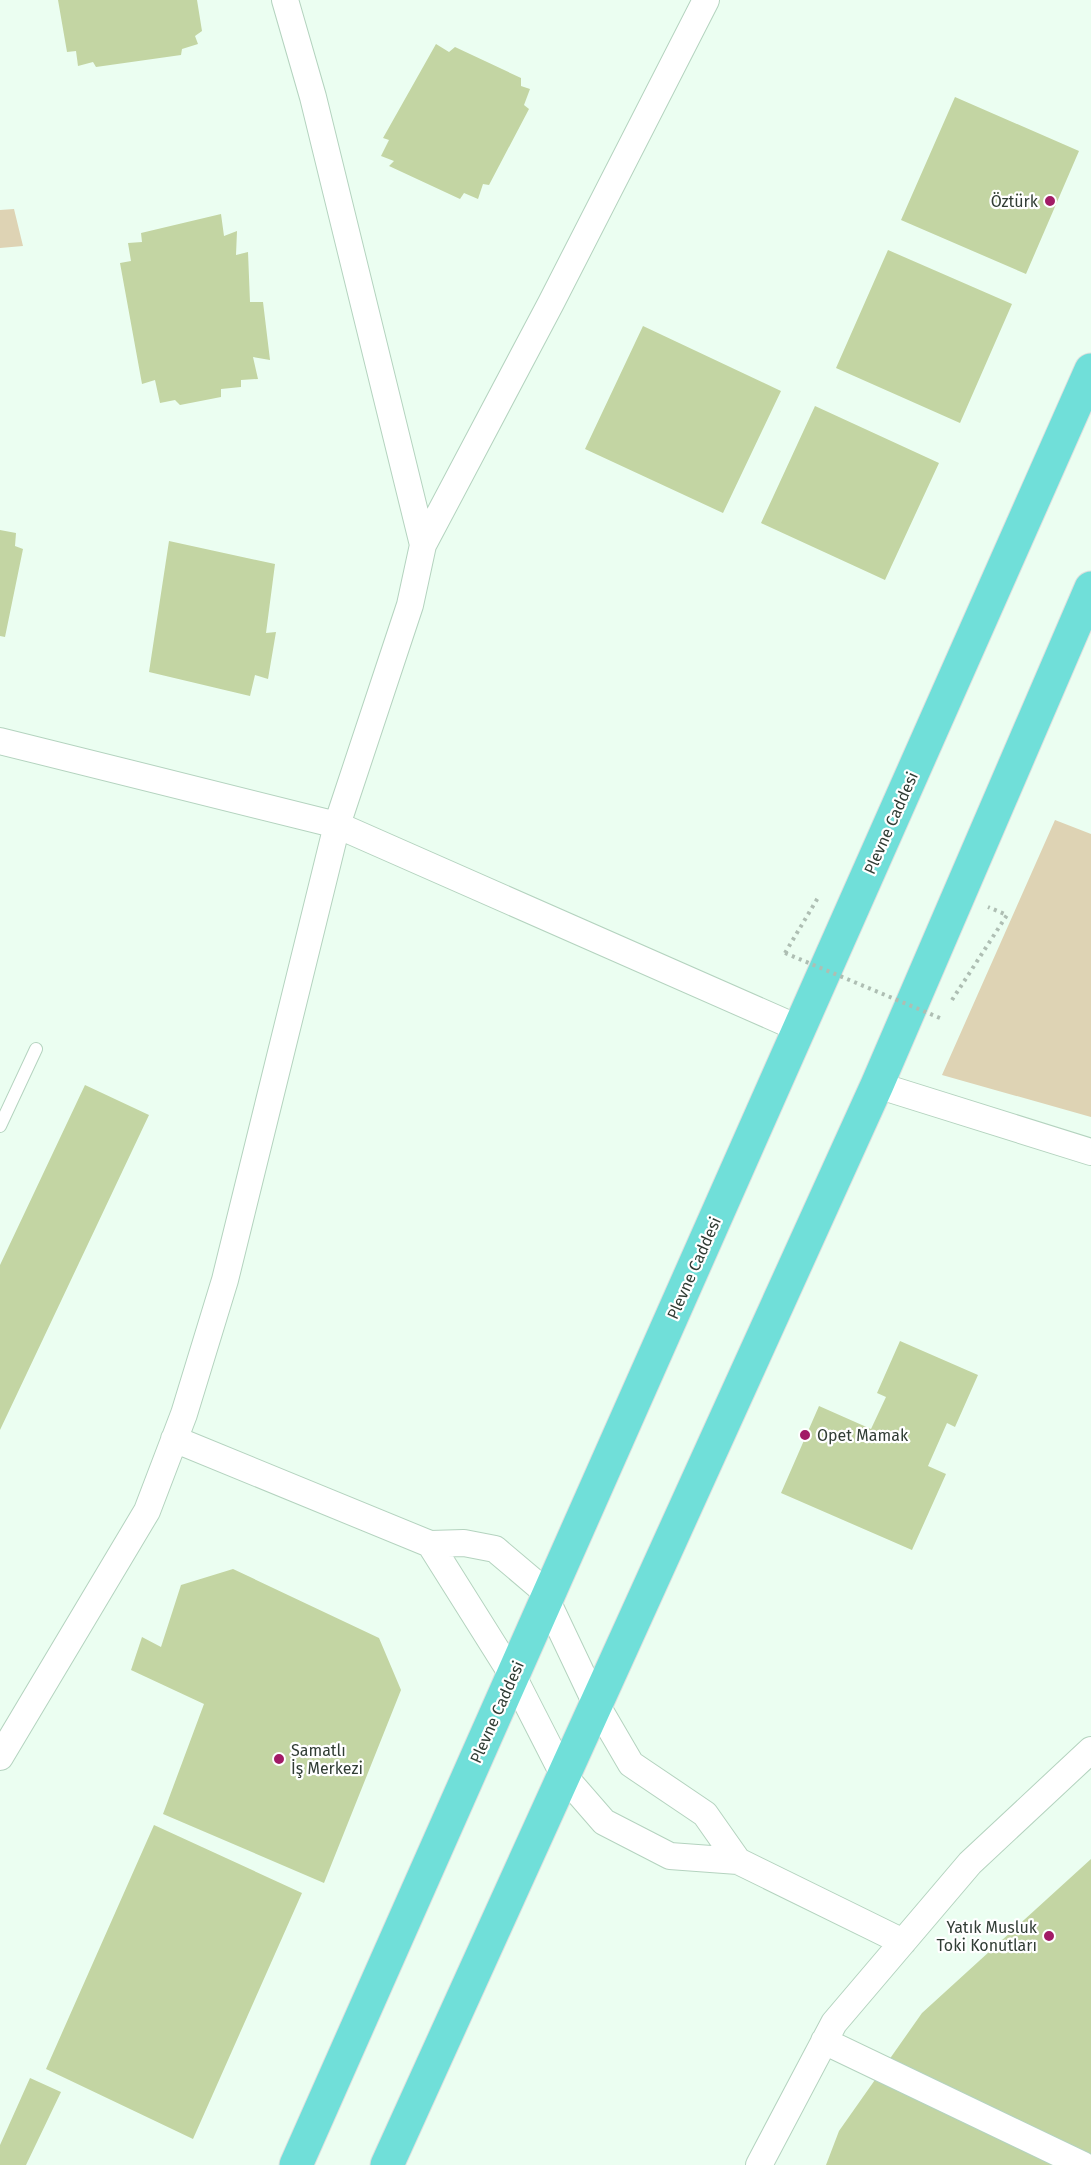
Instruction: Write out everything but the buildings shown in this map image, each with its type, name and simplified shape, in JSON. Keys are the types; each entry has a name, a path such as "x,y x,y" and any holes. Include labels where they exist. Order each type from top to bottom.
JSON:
{"main road":[{"name":"Plevne Caddesi","path":"296,2165 1091,370"},
{"path":"387,2165 877,1085 1091,588"}],"street":[{"path":"285,0 313,97 423,545"},
{"path":"0,1756 147,1511 174,1439 225,1280 337,825 410,604 423,545 551,303 706,0"},
{"path":"0,741 337,825 800,1029"},
{"path":"877,1085 1091,1152"},
{"path":"174,1439 430,1544 464,1543 495,1549 541,1588 596,1704 631,1764 705,1814 738,1861"},
{"path":"430,1544 513,1676 564,1776 604,1822 670,1856 738,1861 903,1942"},
{"path":"759,2165 834,2023 970,1863 1091,1750"},
{"path":"824,2041 1083,2165"}],"lane":[{"path":"0,1126 36,1049"}],"path":[{"path":"822,891 785,953 940,1018 1007,915"}],"shaded area":[{"path":"14,209 23,246 0,248 0,210"},
{"path":"1055,820 1091,834 1091,1117 942,1075"}],"place":[{"name":"Öztürk","path":"1050,201"},
{"name":"Opet Mamak","path":"805,1435"},
{"name":"Samatlı İş Merkezi","path":"279,1759"},
{"name":"Yatık Musluk Toki Konutları","path":"1049,1936"}]}
